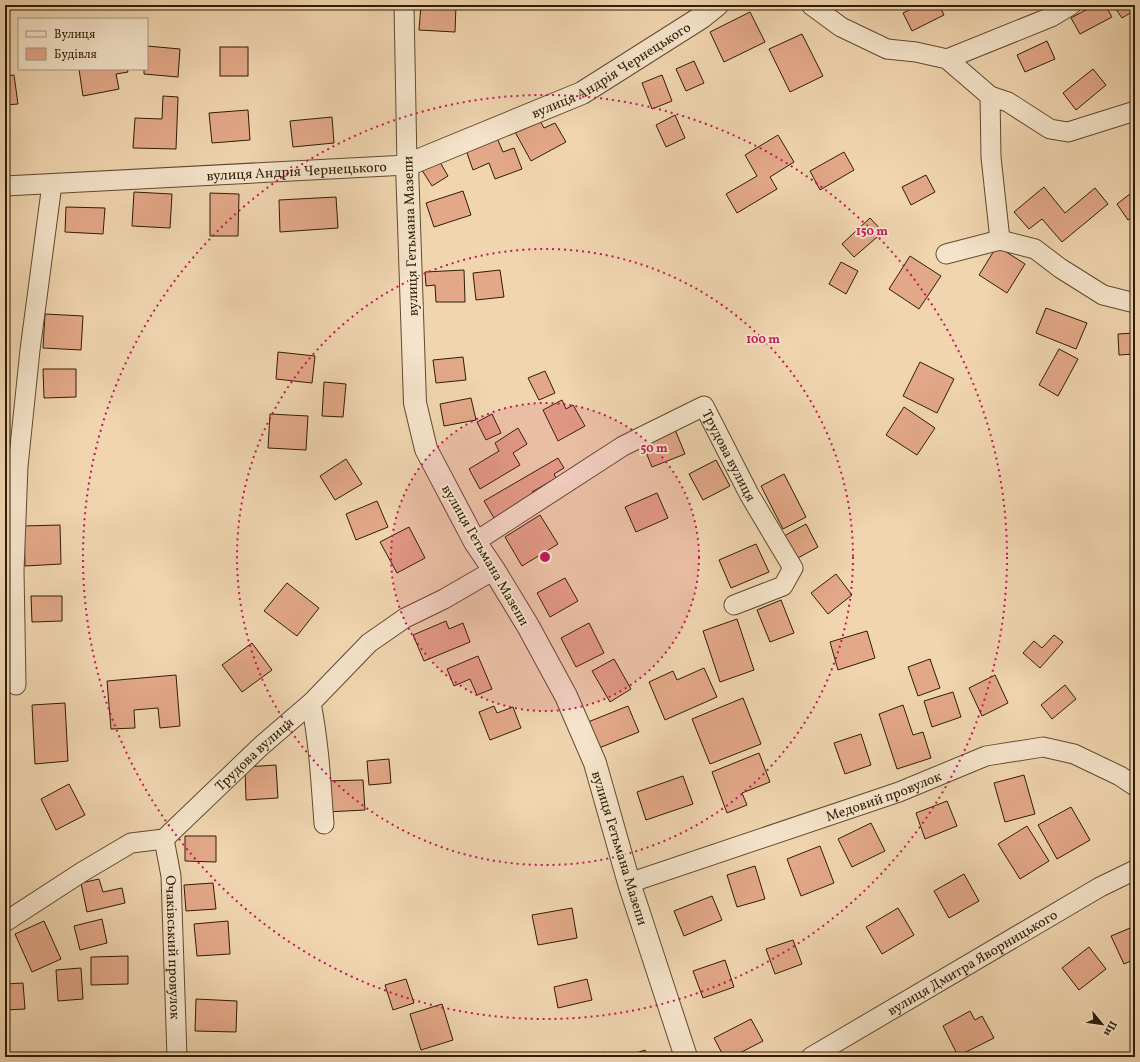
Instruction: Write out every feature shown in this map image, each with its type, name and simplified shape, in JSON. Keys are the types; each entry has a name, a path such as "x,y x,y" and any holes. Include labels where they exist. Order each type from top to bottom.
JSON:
{"street":[{"name":"вулиця Гетьмана Мазепи","path":"404,5 414,403 426,450 475,542 528,626 569,703 595,763 629,883 686,1057"},
{"name":"вулиця Андрія Чернецького","path":"5,186 407,165 582,93 702,17 717,5"},
{"path":"812,5 841,27 887,49 916,52 947,59 990,96 1008,102 1050,129 1068,132 1135,111"},
{"path":"947,59 1051,17 1070,5"},
{"path":"990,96 991,157 1000,240"},
{"path":"16,685 14,571 18,466 30,350 52,184"},
{"path":"946,254 1000,240 1035,249 1060,268 1103,295 1135,303"},
{"name":"Трудова вулиця","path":"475,542 622,446 704,406 749,494 793,568 783,586 734,605"},
{"name":"Трудова вулиця","path":"164,839 261,746 311,703 369,643 405,618 444,599 494,570"},
{"path":"311,703 316,729 321,774 324,824"},
{"name":"Медовий провулок","path":"629,883 899,792 986,756 1043,747 1074,754 1120,776 1135,786"},
{"path":"5,922 82,872 131,843 164,839"},
{"name":"Очаківський провулок","path":"164,839 170,876 177,1057"},
{"name":"вулиця Дмитра Яворницького","path":"811,1057 1100,887 1135,870"}],"building":[{"path":"13,5 48,5 49,7 13,8"},
{"path":"421,5 456,5 455,32 419,30"},
{"path":"885,5 894,5 888,9"},
{"path":"919,5 939,5 944,15 912,31 903,13"},
{"path":"1095,5 1105,5 1112,17 1080,34 1071,18"},
{"path":"1113,5 1135,5 1135,10 1122,18"},
{"path":"750,12 765,42 724,62 710,32"},
{"path":"802,34 823,76 790,92 769,49"},
{"path":"1047,41 1055,59 1025,72 1017,55"},
{"path":"148,46 180,49 178,77 144,74 144,70 148,70"},
{"path":"220,47 248,47 248,76 220,76"},
{"path":"694,61 704,83 686,91 676,69"},
{"path":"1093,69 1106,85 1076,110 1063,93"},
{"path":"79,70 127,70 128,72 116,74 119,89 83,96"},
{"path":"14,75 18,104 5,105 5,76"},
{"path":"662,75 672,101 652,109 642,83"},
{"path":"163,96 178,97 176,149 133,148 135,118 162,119"},
{"path":"248,110 250,140 212,143 209,113"},
{"path":"675,115 685,138 666,147 656,125"},
{"path":"332,117 334,143 293,147 290,121"},
{"path":"539,119 544,128 555,123 566,142 531,161 515,132"},
{"path":"778,135 794,162 770,177 777,189 737,213 726,194 757,176 745,155"},
{"path":"497,138 503,152 514,148 522,169 495,179 489,163 473,170 466,150"},
{"path":"844,152 854,170 820,190 810,171"},
{"path":"437,157 448,176 432,186 420,167"},
{"path":"926,175 935,192 911,205 902,187"},
{"path":"1044,187 1065,213 1095,188 1108,204 1062,242 1042,219 1029,229 1014,212"},
{"path":"1135,190 1135,215 1128,220 1117,204"},
{"path":"463,191 471,215 434,227 426,203"},
{"path":"134,192 172,194 170,228 132,226"},
{"path":"210,193 239,194 238,236 210,236"},
{"path":"336,197 338,228 280,232 279,200"},
{"path":"66,207 105,208 103,234 65,232"},
{"path":"870,218 883,232 854,257 842,244"},
{"path":"997,246 1025,264 1007,293 979,275"},
{"path":"910,256 941,276 919,309 889,289"},
{"path":"841,262 858,271 846,294 829,284"},
{"path":"464,270 465,302 436,302 435,285 426,286 425,272"},
{"path":"500,270 504,297 476,300 473,273"},
{"path":"1046,308 1087,323 1076,349 1036,333"},
{"path":"45,314 83,316 81,350 43,348"},
{"path":"1135,333 1135,354 1119,355 1118,334"},
{"path":"1059,349 1078,359 1058,396 1039,385"},
{"path":"278,352 315,356 312,383 276,379"},
{"path":"463,357 466,380 436,383 433,360"},
{"path":"920,362 954,379 937,413 903,396"},
{"path":"43,369 76,369 76,397 44,398"},
{"path":"545,371 555,393 539,400 528,378"},
{"path":"324,382 346,384 343,417 322,416"},
{"path":"471,398 476,420 444,426 440,404"},
{"path":"562,400 566,409 573,405 585,426 558,441 543,410"},
{"path":"904,407 935,428 917,455 886,435"},
{"path":"270,414 308,416 306,450 268,448"},
{"path":"492,414 501,433 486,440 477,422"},
{"path":"674,427 685,454 652,467 641,440"},
{"path":"518,428 527,444 513,453 520,465 480,489 469,469 499,451 495,443"},
{"path":"558,458 564,468 554,474 556,478 532,492 534,495 494,518 484,501"},
{"path":"346,459 362,484 335,500 320,476"},
{"path":"716,460 730,486 703,500 689,474"},
{"path":"784,474 806,517 783,529 761,486"},
{"path":"657,493 668,518 636,532 625,507"},
{"path":"377,501 388,527 356,540 346,514"},
{"path":"540,515 558,544 522,566 505,537"},
{"path":"806,524 818,547 796,559 784,536"},
{"path":"60,525 61,564 25,566 24,526"},
{"path":"409,527 425,558 397,573 380,542"},
{"path":"756,544 769,572 731,588 719,560"},
{"path":"836,574 852,595 828,614 811,593"},
{"path":"565,578 578,601 550,617 537,593"},
{"path":"287,583 319,608 297,636 264,611"},
{"path":"31,596 62,596 62,621 32,622"},
{"path":"781,600 794,633 770,642 757,610"},
{"path":"737,619 754,670 720,682 703,631"},
{"path":"446,621 449,629 463,623 470,642 424,661 413,635"},
{"path":"589,623 604,653 576,667 561,638"},
{"path":"867,631 875,658 838,670 830,642"},
{"path":"1054,635 1063,642 1040,668 1023,653 1034,641 1042,648"},
{"path":"252,643 272,670 242,692 222,665"},
{"path":"478,656 492,689 477,695 470,679 454,686 447,669"},
{"path":"614,659 631,689 610,702 592,671"},
{"path":"930,659 940,688 918,696 908,667"},
{"path":"704,668 717,697 665,720 649,682 673,671 677,680"},
{"path":"176,675 180,726 160,728 158,708 134,710 135,728 111,729 107,681"},
{"path":"995,675 1008,703 982,716 969,688"},
{"path":"1065,685 1076,699 1052,719 1041,705"},
{"path":"953,692 961,717 932,727 924,701"},
{"path":"743,698 761,744 710,764 692,719"},
{"path":"65,703 68,761 35,764 32,705"},
{"path":"903,705 913,735 923,732 931,758 897,769 879,714"},
{"path":"494,706 497,713 513,707 521,728 490,740 479,712"},
{"path":"628,706 639,732 599,748 588,722"},
{"path":"861,734 871,765 845,774 834,743"},
{"path":"759,753 770,782 742,793 747,805 727,813 712,772"},
{"path":"389,759 391,783 369,785 367,761"},
{"path":"276,765 278,798 246,800 245,767"},
{"path":"1024,775 1035,814 1005,822 994,783"},
{"path":"683,776 693,804 646,820 637,792"},
{"path":"363,780 365,810 326,812 325,781"},
{"path":"69,784 85,815 56,830 41,799"},
{"path":"947,801 957,826 925,839 916,813"},
{"path":"1071,807 1090,840 1057,859 1038,825"},
{"path":"871,823 885,851 852,867 838,839"},
{"path":"1027,826 1049,861 1020,879 998,844"},
{"path":"185,836 216,836 216,862 185,861"},
{"path":"820,846 834,883 801,896 787,859"},
{"path":"755,866 765,899 737,907 727,875"},
{"path":"964,874 979,901 949,918 934,891"},
{"path":"99,879 103,892 122,888 125,903 87,912 81,883"},
{"path":"213,883 216,909 186,911 184,885"},
{"path":"712,896 722,920 684,936 674,911"},
{"path":"572,908 577,938 538,945 532,915"},
{"path":"898,908 914,935 882,954 866,927"},
{"path":"102,919 107,943 80,950 74,926"},
{"path":"44,921 61,959 32,972 15,934"},
{"path":"228,921 230,954 197,956 194,924"},
{"path":"1135,926 1135,959 1124,964 1111,936"},
{"path":"793,940 802,964 775,974 766,949"},
{"path":"1089,947 1106,969 1079,990 1062,968"},
{"path":"128,956 128,984 91,985 91,957"},
{"path":"725,960 734,987 703,998 693,971"},
{"path":"81,968 83,999 58,1001 56,970"},
{"path":"406,979 414,1003 393,1010 385,985"},
{"path":"587,979 592,1000 558,1008 554,987"},
{"path":"23,983 25,1009 5,1010 5,984"},
{"path":"196,999 237,1001 236,1032 195,1031"},
{"path":"442,1004 453,1040 421,1050 410,1014"},
{"path":"970,1011 975,1020 982,1016 994,1038 958,1056 943,1026"},
{"path":"751,1019 763,1041 732,1057 724,1057 714,1038"},
{"path":"645,1050 648,1057 624,1057"},
{"path":"605,1052 607,1057 590,1057"}]}
